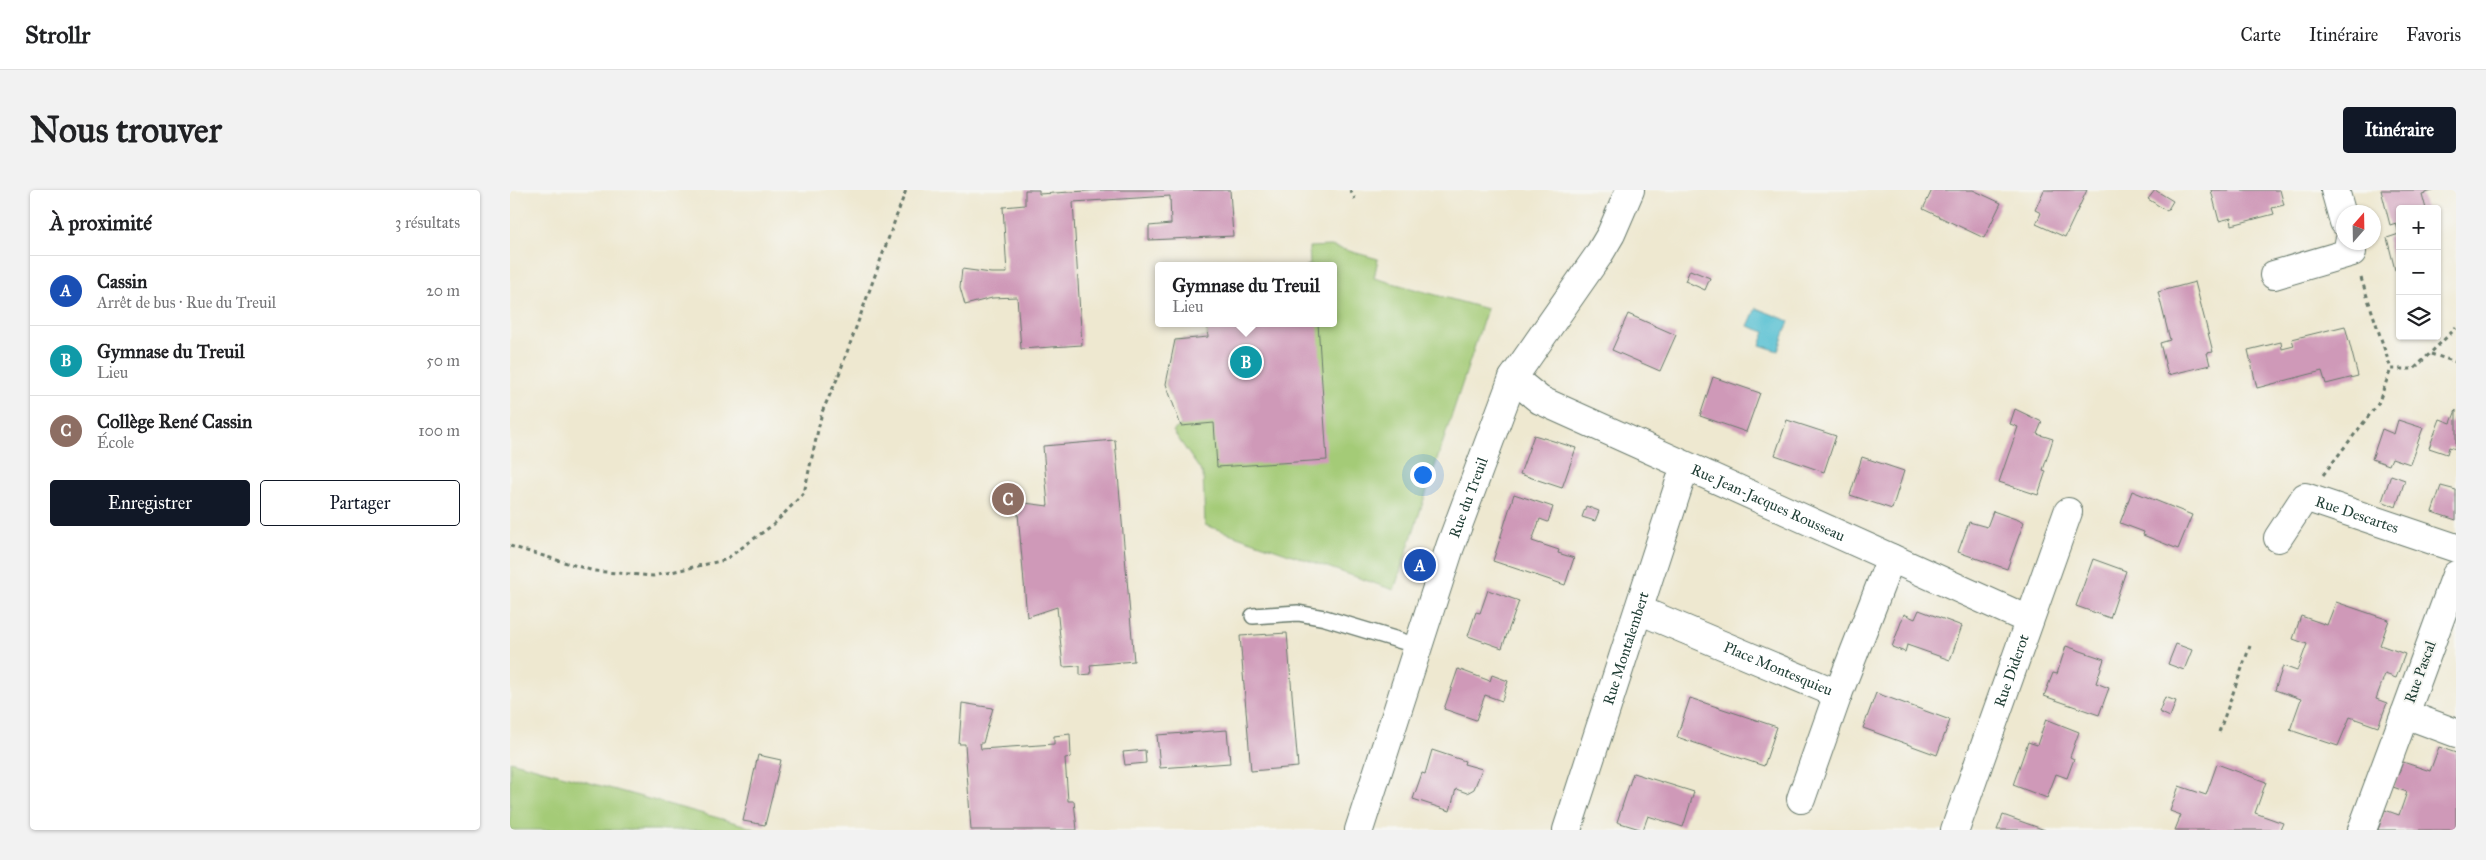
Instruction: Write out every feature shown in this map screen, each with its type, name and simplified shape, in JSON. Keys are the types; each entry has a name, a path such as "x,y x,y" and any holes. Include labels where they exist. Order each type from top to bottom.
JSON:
{"street":[{"name":"Rue du Treuil","path":"1359,830 1450,547 1513,378 1598,256 1611,234 1630,190"},
{"path":"2335,190 2339,205"},
{"path":"2274,275 2342,250"},
{"name":"Rue Jean-Jacques Rousseau","path":"1513,378 1540,400 2029,620"},
{"name":"Rue Montalembert","path":"1567,830 1685,466"},
{"name":"Rue Descartes","path":"2278,538 2305,497 2456,548"},
{"name":"Rue Diderot","path":"1956,830 2068,512"},
{"name":"Place Montesquieu","path":"1638,610 1838,694 1891,558"},
{"name":"Rue Pascal","path":"2362,830 2456,575"},
{"path":"1801,799 1838,694"},
{"name":"Rue Pascal","path":"2405,714 2456,733"}],"lane":[{"path":"1254,616 1298,613 1325,618 1418,646"}],"path":[{"path":"510,546 594,571 653,576 725,560 774,524 804,493 822,412 838,377 906,190"},
{"path":"1350,190 1355,199"},
{"path":"2305,497 2378,404 2391,369 2351,250"},
{"path":"2391,369 2414,370 2456,328"},
{"path":"2431,354 2456,362"},
{"path":"2219,732 2250,646"}],"green space":[{"path":"1331,246 1378,259 1374,278 1487,309 1394,590 1205,525 1203,474 1173,431 1181,425 1166,384 1175,340 1207,337 1207,327 1337,327 1337,262 1310,262 1309,247"},
{"path":"510,761 744,825 756,830 510,830"}],"water":[{"path":"1756,308 1789,321 1778,351 1760,345 1765,332 1748,326"}],"building":[{"path":"1025,190 1039,190 1039,194 1102,190 1230,190 1233,236 1149,240 1149,226 1171,224 1170,196 1073,202 1082,345 1021,349 1017,297 992,298 965,305 960,287 962,269 1007,273 1003,207 1025,205"},
{"path":"1932,190 1973,190 2001,203 1984,238 1923,209"},
{"path":"2044,190 2087,190 2065,237 2036,224 2041,213 2035,210"},
{"path":"2155,190 2173,201 2167,211 2148,199"},
{"path":"2211,190 2280,190 2284,205 2272,208 2274,214 2232,225 2231,218 2219,221"},
{"path":"2381,190 2436,190 2422,194 2425,205 2396,205 2396,223 2390,225"},
{"path":"2396,235 2396,270 2395,270 2387,238"},
{"path":"1690,270 1710,278 1705,290 1685,281"},
{"path":"2195,282 2213,352 2207,353 2210,365 2168,375 2160,343 2170,340 2158,292"},
{"path":"1628,314 1676,335 1660,371 1612,350"},
{"path":"2345,326 2358,376 2326,384 2322,371 2257,388 2248,350 2281,342 2282,349 2294,346 2292,339"},
{"path":"1207,327 1318,327 1327,460 1217,467 1214,423 1181,426 1166,384 1175,340 1208,337"},
{"path":"1713,377 1760,393 1746,432 1700,416"},
{"path":"2015,409 2042,422 2037,434 2053,439 2043,470 2046,471 2038,495 1999,482 2018,427 2010,424"},
{"path":"2456,410 2456,449 2449,447 2447,454 2429,448 2440,419 2451,423"},
{"path":"1787,420 1836,436 1824,472 1775,455"},
{"path":"2398,420 2423,428 2410,464 2392,458 2389,465 2372,459 2382,429 2394,434"},
{"path":"1534,435 1576,448 1562,488 1520,474"},
{"path":"1115,440 1134,661 1090,665 1091,674 1080,675 1080,666 1063,667 1057,607 1027,617 1017,502 1048,506 1043,446"},
{"path":"1862,457 1904,471 1892,509 1850,495"},
{"path":"2391,475 2405,480 2396,507 2382,501"},
{"path":"2441,486 2456,490 2456,520 2432,512"},
{"path":"2132,491 2192,515 2178,549 2143,535 2144,532 2120,523"},
{"path":"1514,494 1553,507 1548,522 1540,519 1532,541 1559,550 1558,553 1574,558 1565,585 1493,561"},
{"path":"1586,506 1599,511 1595,521 1582,517"},
{"path":"1993,511 2024,522 2007,569 1958,552 1969,522 1987,527"},
{"path":"2093,559 2126,571 2110,618 2076,606"},
{"path":"1488,590 1519,601 1502,648 1468,636 1476,612 1480,613"},
{"path":"2336,602 2389,620 2380,645 2405,654 2396,678 2385,674 2376,699 2387,703 2378,727 2350,717 2338,746 2290,730 2301,699 2275,690 2283,666 2297,671 2307,644 2293,639 2301,616 2327,625"},
{"path":"1919,610 1962,626 1950,660 1907,645 1905,652 1892,647 1904,614 1915,619"},
{"path":"1287,633 1298,767 1251,771 1240,636"},
{"path":"2176,644 2192,650 2184,670 2168,664"},
{"path":"2066,646 2104,659 2096,683 2109,688 2099,715 2044,696 2053,673 2057,674"},
{"path":"1458,669 1490,681 1492,675 1508,681 1502,701 1485,695 1476,720 1444,709"},
{"path":"1876,693 1950,720 1937,755 1863,728"},
{"path":"2165,697 2176,701 2170,717 2159,712"},
{"path":"1690,698 1777,727 1764,766 1677,737"},
{"path":"962,703 993,708 983,743 980,743 981,749 1054,744 1054,736 1070,734 1071,757 1065,758 1068,801 1074,801 1077,830 971,830 965,744 959,744"},
{"path":"2046,719 2079,732 2070,757 2074,759 2067,778 2056,774 2047,798 2013,785 2028,742 2037,745"},
{"path":"1227,730 1230,763 1160,768 1157,735"},
{"path":"2439,747 2456,753 2456,830 2378,830 2385,810 2399,815 2407,792 2393,787 2403,762 2430,771"},
{"path":"1145,750 1146,763 1125,765 1123,752"},
{"path":"1432,750 1465,761 1464,764 1482,769 1474,789 1467,793 1456,789 1450,811 1413,799 1422,773 1425,774"},
{"path":"758,755 781,760 765,825 743,821"},
{"path":"2217,764 2266,782 2255,813 2283,823 2280,830 2175,830 2181,815 2170,811 2179,786 2206,795"},
{"path":"1633,773 1694,792 1683,827 1648,816 1643,830 1617,822"},
{"path":"2003,815 2045,830 1997,830"}],"place":[{"name":"Gymnase du Treuil","path":"1246,362"},
{"name":"Collège René Cassin","path":"1008,499"},
{"name":"Cassin","path":"1420,565"}]}
